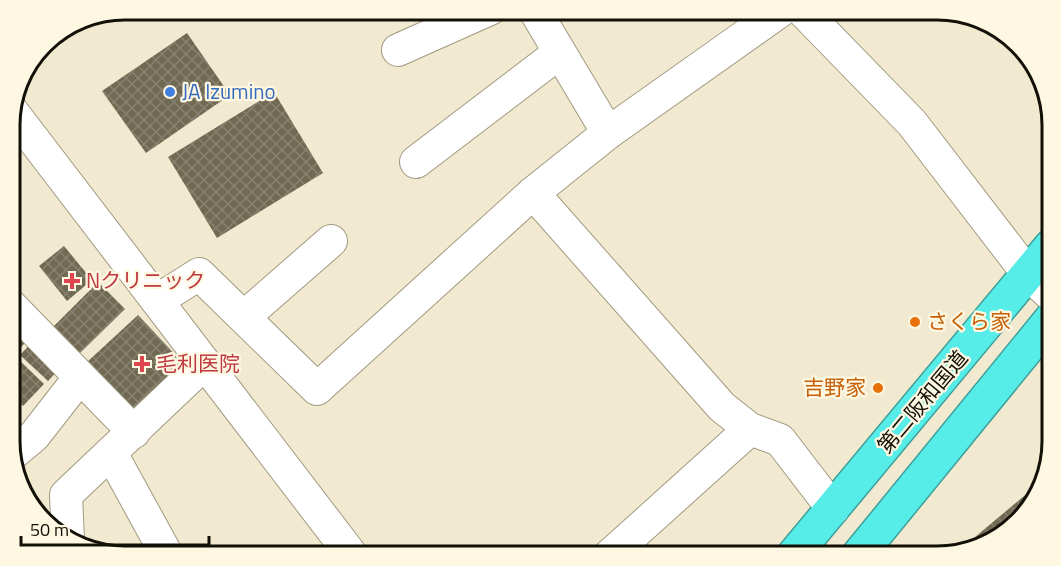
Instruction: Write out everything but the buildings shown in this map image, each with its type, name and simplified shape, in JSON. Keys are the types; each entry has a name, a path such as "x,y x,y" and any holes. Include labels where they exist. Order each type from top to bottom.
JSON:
{"highway":[{"name":"第二阪和国道","path":"801,546 832,509 1040,285"},
{"path":"866,546 1042,330"}],"street":[{"path":"398,50 465,20"},
{"path":"540,20 608,133"},
{"path":"158,300 200,274 317,389 533,193 608,133 767,20"},
{"path":"812,20 912,123 1040,285"},
{"path":"416,162 559,53"},
{"path":"20,122 344,546"},
{"path":"533,193 722,407 750,429 780,440 832,509"},
{"path":"244,317 331,241"},
{"path":"20,315 134,432"},
{"path":"68,530 66,495 204,364"},
{"path":"20,448 34,436 80,377"},
{"path":"620,546 750,429"},
{"path":"111,453 162,546"}],"place":[{"name":"JA Izumino","path":"170,92"},
{"name":"Nクリニック","path":"72,281"},
{"name":"さくら家","path":"915,322"},
{"name":"毛利医院","path":"142,364"},
{"name":"吉野家","path":"878,388"}]}
